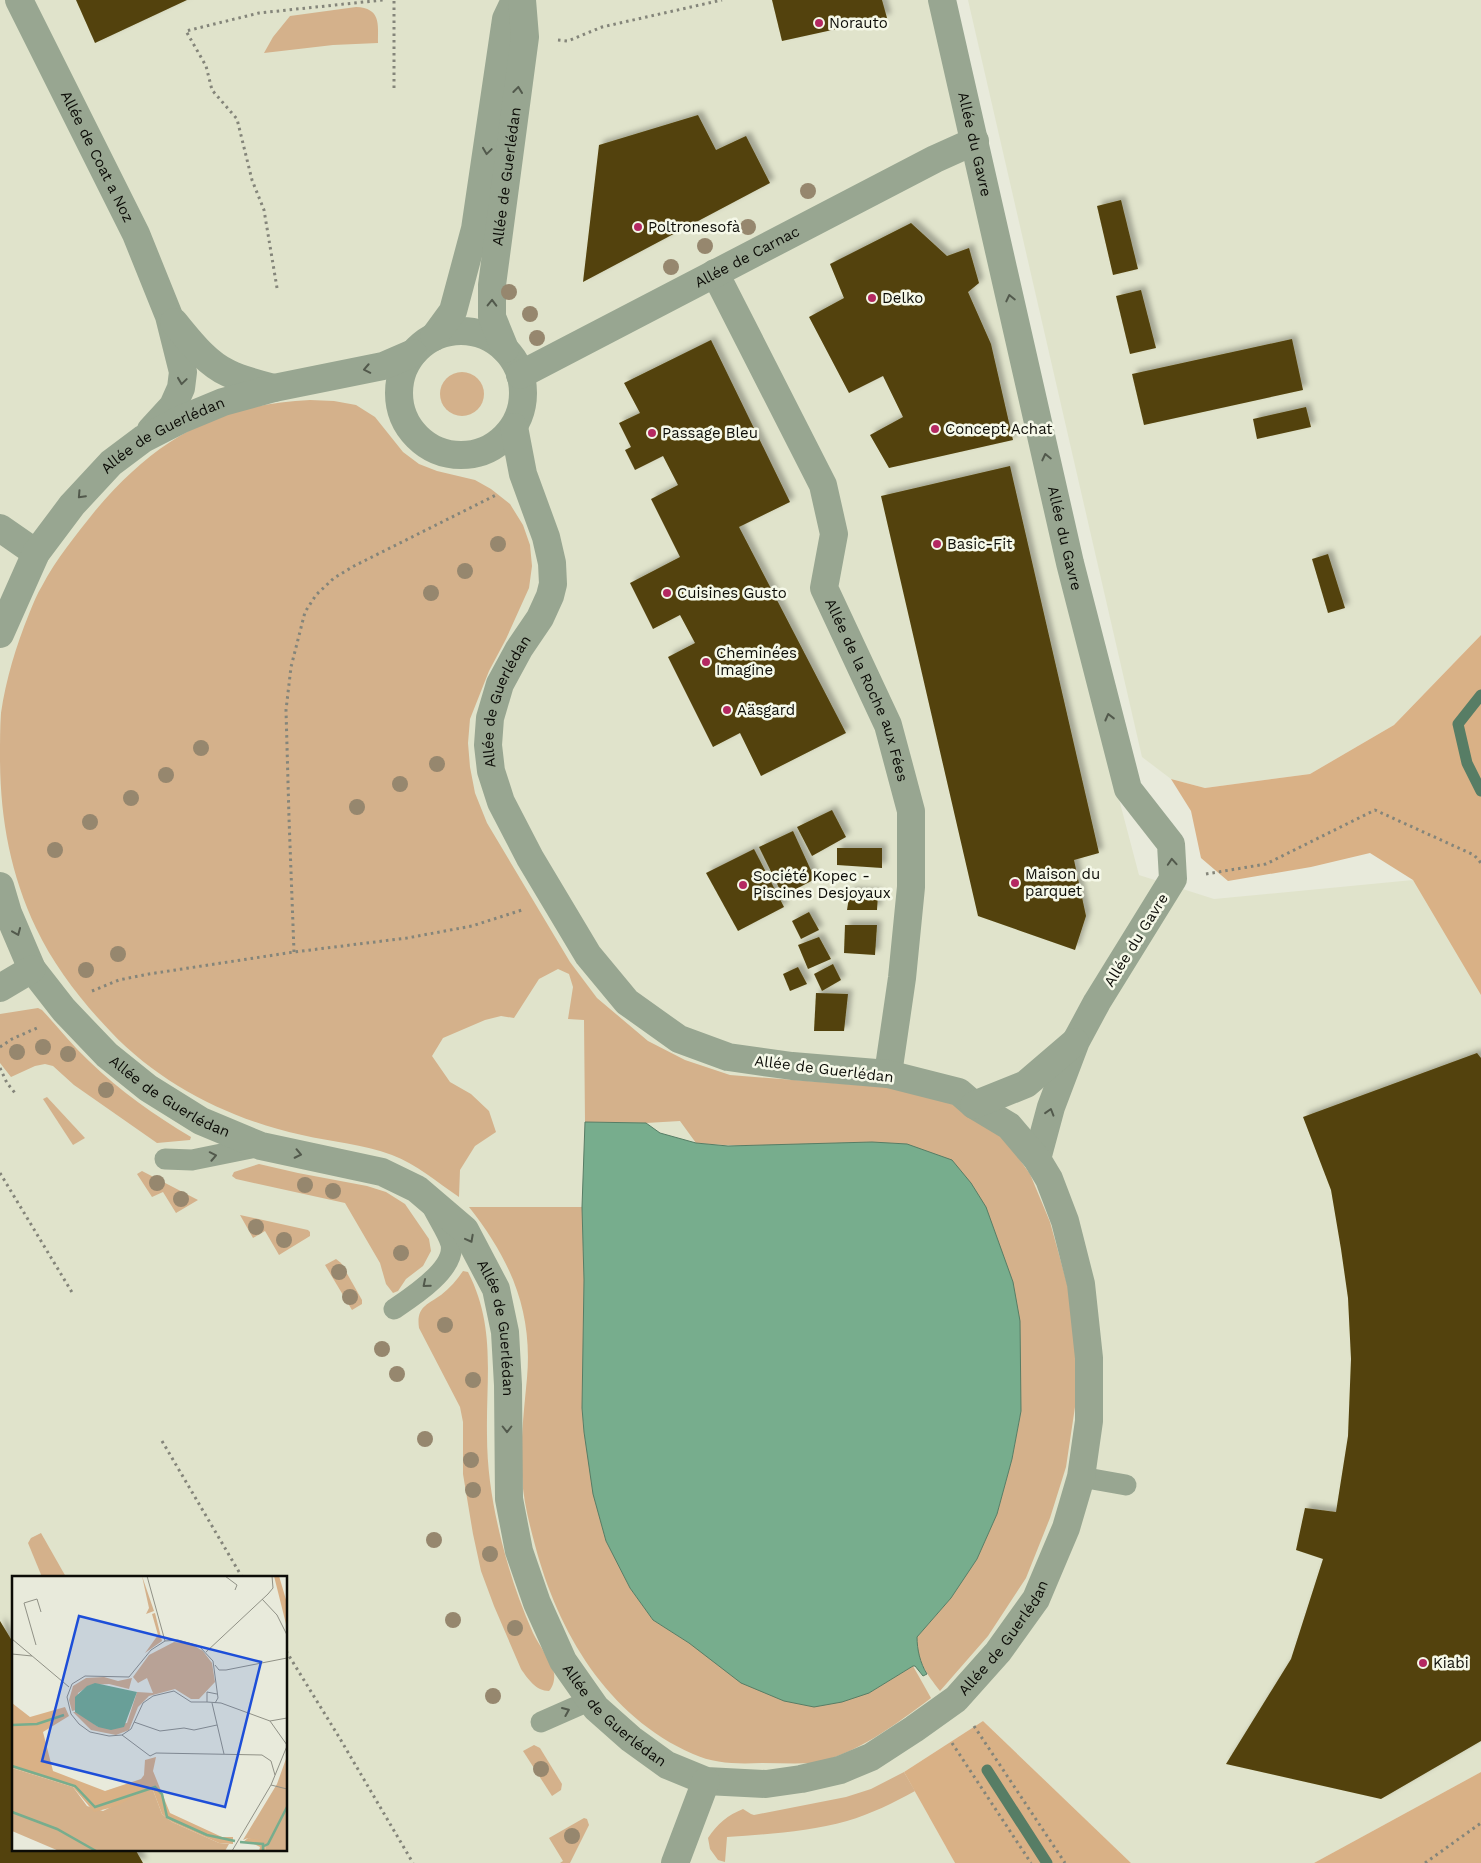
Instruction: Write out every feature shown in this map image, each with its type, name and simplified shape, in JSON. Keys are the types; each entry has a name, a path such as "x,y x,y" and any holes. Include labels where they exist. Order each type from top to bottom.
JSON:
{"street":[{"name":"Allée de Coat a Noz","path":"19,0 136,234 169,316 183,372 181,388 173,406 143,439"},
{"name":"Allée de Guerlédan","path":"0,634 36,553 72,505 111,463 143,439 224,402 274,388 383,366 424,345 453,312 475,229 506,19 515,0"},
{"name":"Allée de Guerlédan","path":"505,349 492,317 492,285 525,37 522,0"},
{"name":"Allée du Gavre","path":"942,0 1070,563 1128,789 1171,844 1173,879 1097,1002 1076,1041 1051,1107 1037,1159"},
{"name":"Allée de Carnac","path":"520,375 935,159 975,141"},
{"name":"Allée de la Roche aux Fées","path":"715,273 823,485 834,534 824,588 888,724 911,811 911,887 902,978 888,1074"},
{"name":"Allée de Coat a Noz","path":"169,316 206,358 227,373 274,388"},
{"path":"449,332 479,333 505,349 514,361 523,388 523,402 514,427 503,439 489,449 473,454 456,455 439,452 424,444 412,432 404,417 399,400 404,367 424,345 449,332"},
{"name":"Allée de Guerlédan","path":"0,886 8,913 32,969 64,1010 107,1055 148,1088 201,1122 261,1146 382,1172 417,1189 465,1230 496,1289 505,1332 508,1385 509,1499 518,1551 537,1603 563,1661 596,1708 631,1740 667,1765 706,1781 766,1784 801,1779 840,1770 871,1756 914,1729 956,1699 998,1652 1036,1599 1066,1528 1082,1477 1089,1421 1089,1358 1081,1284 1065,1221 1049,1179 1037,1159 1009,1126 974,1105 959,1092 888,1074 792,1066 728,1058 679,1039 627,1002 588,955 550,892 501,802 491,771 488,745 490,718 500,684 519,649 540,618 553,584 552,563 546,536 523,474 514,427"},
{"path":"0,528 36,553"},
{"path":"0,988 32,969"},
{"name":"Allée du Gavre","path":"974,1105 1026,1084 1076,1041"},
{"path":"675,1863 706,1781"}],"lane":[{"path":"165,1160 192,1160 261,1146"},
{"path":"394,1309 447,1266 451,1255 451,1244 428,1199"},
{"path":"1082,1477 1126,1485"},
{"path":"541,1722 591,1700"}],"path":[{"path":"277,288 264,210 252,180 237,119 212,90 206,66 186,31 259,13 383,0"},
{"path":"394,0 394,88"},
{"path":"523,49 536,50 545,38 568,41 602,27 722,0"},
{"path":"294,952 286,710 291,667 305,612 316,595 334,578 354,566 501,492 523,474"},
{"path":"1173,879 1266,864 1375,810 1474,855 1481,863"},
{"path":"0,1047 12,1039 44,1024 86,994 119,980 294,952 407,938 472,926 529,908 550,892"},
{"path":"0,1068 6,1083 15,1094"},
{"path":"0,1173 73,1294"},
{"path":"162,1441 241,1576"},
{"path":"288,1654 413,1863"},
{"path":"956,1699 1065,1863"},
{"path":"933,1714 1031,1863"},
{"path":"1425,1863 1481,1823"}],"shaded area":[{"path":"0,0 932,0 1090,689 1139,875 1214,899 1413,880 1481,977 1481,1772 1314,1863 1131,1863 983,1721 904,1772 955,1863 0,1863"},
{"path":"968,0 1481,0 1481,635 1394,725 1310,774 1205,788 1171,779 1142,757"},
{"path":"356,7 370,10 374,14 378,24 378,43 333,45 264,53 273,37 290,16"},
{"path":"458,372 466,372 478,378 484,394 478,410 466,416 458,416 446,410 440,398 440,390 446,378"},
{"path":"310,400 334,401 356,405 375,417 403,452 419,464 437,471 475,480 491,489 510,504 523,525 530,545 532,566 529,588 489,671 470,719 468,743 470,767 475,793 487,823 570,962 597,998 648,1041 685,1060 730,1075 898,1088 941,1096 1004,1138 1030,1174 1050,1222 1068,1287 1075,1347 1075,1407 1066,1467 1050,1518 1026,1578 988,1636 940,1691 930,1678 920,1659 917,1637 951,1598 977,1559 997,1514 1012,1459 1021,1411 907,1144 722,1145 696,1143 680,1121 646,1123 585,1122 584,1020 568,1019 573,987 569,974 558,969 539,979 514,1018 501,1016 485,1020 443,1038 432,1056 450,1082 471,1094 489,1111 496,1132 475,1146 460,1170 459,1197 418,1168 392,1155 359,1146 302,1135 250,1120 199,1098 175,1084 131,1051 100,1020 60,970 36,928 19,886 8,844 0,779 0,740 3,700 12,663 38,592 60,557 95,511 141,464 165,446 190,430 216,418 245,409 276,403"},
{"path":"1481,635 1481,995 1413,880 1370,853 1311,867 1228,881 1201,858 1191,811 1171,779 1205,788 1310,774 1394,725"},
{"path":"38,1008 101,1072 138,1102 191,1137 190,1140 157,1143 74,1085 53,1066 45,1064 35,1066 11,1077 0,1063 0,1014"},
{"path":"47,1097 85,1138 73,1145 43,1099"},
{"path":"585,1122 646,1123 660,1133 696,1143 728,1146 872,1142 907,1144 952,1160 971,1183 986,1207 1013,1282 1020,1321 1021,1411 1012,1459 997,1514 977,1559 951,1598 917,1637 919,1656 927,1674 923,1676 913,1666 869,1693 842,1702 814,1707 784,1701 741,1683 689,1643 653,1620 630,1588 606,1541 593,1494 584,1432 582,1408 584,1280 582,1207"},
{"path":"259,1164 367,1186 386,1192 405,1204 429,1239 431,1251 423,1266 406,1279 398,1291 393,1293 386,1284 380,1263 345,1203 236,1179 232,1176 234,1172"},
{"path":"142,1171 198,1200 176,1213 163,1192 152,1197 137,1174"},
{"path":"469,1207 582,1207 584,1280 582,1408 584,1432 606,1541 630,1588 653,1620 689,1643 869,1693 913,1666 931,1698 905,1718 859,1747 827,1760 811,1763 727,1763 693,1754 662,1738 635,1718 611,1694 590,1668 572,1639 557,1609 535,1545 525,1502 522,1476 522,1439 528,1353 522,1308 516,1286 507,1266 484,1226"},
{"path":"240,1215 308,1230 310,1236 279,1255 265,1231 253,1238"},
{"path":"336,1259 341,1263 362,1300 362,1304 352,1310 325,1265"},
{"path":"463,1271 468,1272 477,1292 486,1332 488,1352 487,1449 489,1476 496,1516 505,1555 520,1600 533,1633 548,1658 554,1673 552,1687 549,1691 536,1687 521,1669 481,1571 463,1474 463,1422 460,1407 419,1328 419,1315 424,1307 447,1290"},
{"path":"41,1533 65,1576 42,1576 28,1543 31,1538"},
{"path":"983,1721 1131,1863 955,1863 904,1772"},
{"path":"534,1745 540,1748 562,1784 561,1790 552,1796 523,1751"},
{"path":"904,1772 915,1791 865,1815 817,1828 727,1837 725,1862 718,1860 710,1849 708,1838 715,1828 732,1814 743,1809 754,1815 846,1797 871,1789"},
{"path":"1481,1772 1481,1863 1314,1863"},
{"path":"584,1818 587,1819 589,1825 570,1863 560,1863 563,1861 549,1838"}],"building":[{"path":"76,0 187,0 95,43"},
{"name":"Norauto","path":"772,0 882,0 887,18 782,41"},
{"name":"Poltronesofà","path":"698,115 716,150 746,136 770,183 583,282 599,145"},
{"path":"1121,200 1138,269 1113,275 1097,206"},
{"path":"911,223 947,256 969,248 979,283 968,292 991,344 1013,440 889,468 870,435 903,417 883,376 849,393 809,317 844,298 830,264"},
{"path":"1141,290 1156,348 1130,354 1116,296"},
{"path":"1292,339 1303,390 1144,425 1132,374"},
{"path":"711,340 790,502 739,527 846,733 761,776 740,733 713,747 668,657 695,643 680,615 653,629 630,583 680,557 651,499 678,485 663,456 635,470 625,450 631,447 619,423 640,413 624,383"},
{"path":"1306,407 1311,427 1257,439 1253,419"},
{"path":"1010,466 1099,853 1074,860 1086,916 1075,950 978,916 881,496"},
{"path":"1328,554 1345,608 1328,613 1312,559"},
{"path":"832,810 846,837 812,856 797,827"},
{"path":"793,831 815,879 783,896 759,847"},
{"path":"837,848 882,848 882,868 837,865"},
{"path":"754,849 784,907 738,931 706,873"},
{"path":"850,891 878,893 877,910 847,910"},
{"path":"809,912 819,930 801,939 792,921"},
{"path":"845,925 877,925 875,955 844,953"},
{"path":"819,937 831,959 808,969 798,945"},
{"path":"833,964 841,980 822,991 814,974"},
{"path":"798,967 807,984 790,991 783,974"},
{"path":"816,993 848,994 844,1031 814,1031"},
{"path":"1477,1053 1481,1058 1481,1741 1381,1799 1226,1764 1291,1659 1323,1559 1296,1550 1305,1508 1336,1512 1348,1436 1351,1359 1348,1298 1331,1190 1303,1117"},
{"path":"0,1621 12,1641 12,1850 136,1850 143,1863 0,1863"}],"waterway":[{"path":"1481,695 1458,724 1467,763 1481,791"},
{"path":"987,1770 1047,1863"}],"place":[{"name":"Norauto","path":"819,23"},
{"name":"Poltronesofà","path":"638,227"},
{"name":"Delko","path":"872,298"},
{"name":"Concept Achat","path":"935,429"},
{"name":"Passage Bleu","path":"652,433"},
{"name":"Basic-Fit","path":"937,544"},
{"name":"Cuisines Gusto","path":"667,593"},
{"name":"Cheminées Imagine","path":"706,662"},
{"name":"Aäsgard","path":"727,710"},
{"name":"Maison du parquet","path":"1015,883"},
{"name":"Société Kopec - Piscines Desjoyaux","path":"743,885"},
{"name":"Kiabi","path":"1423,1663"}]}
